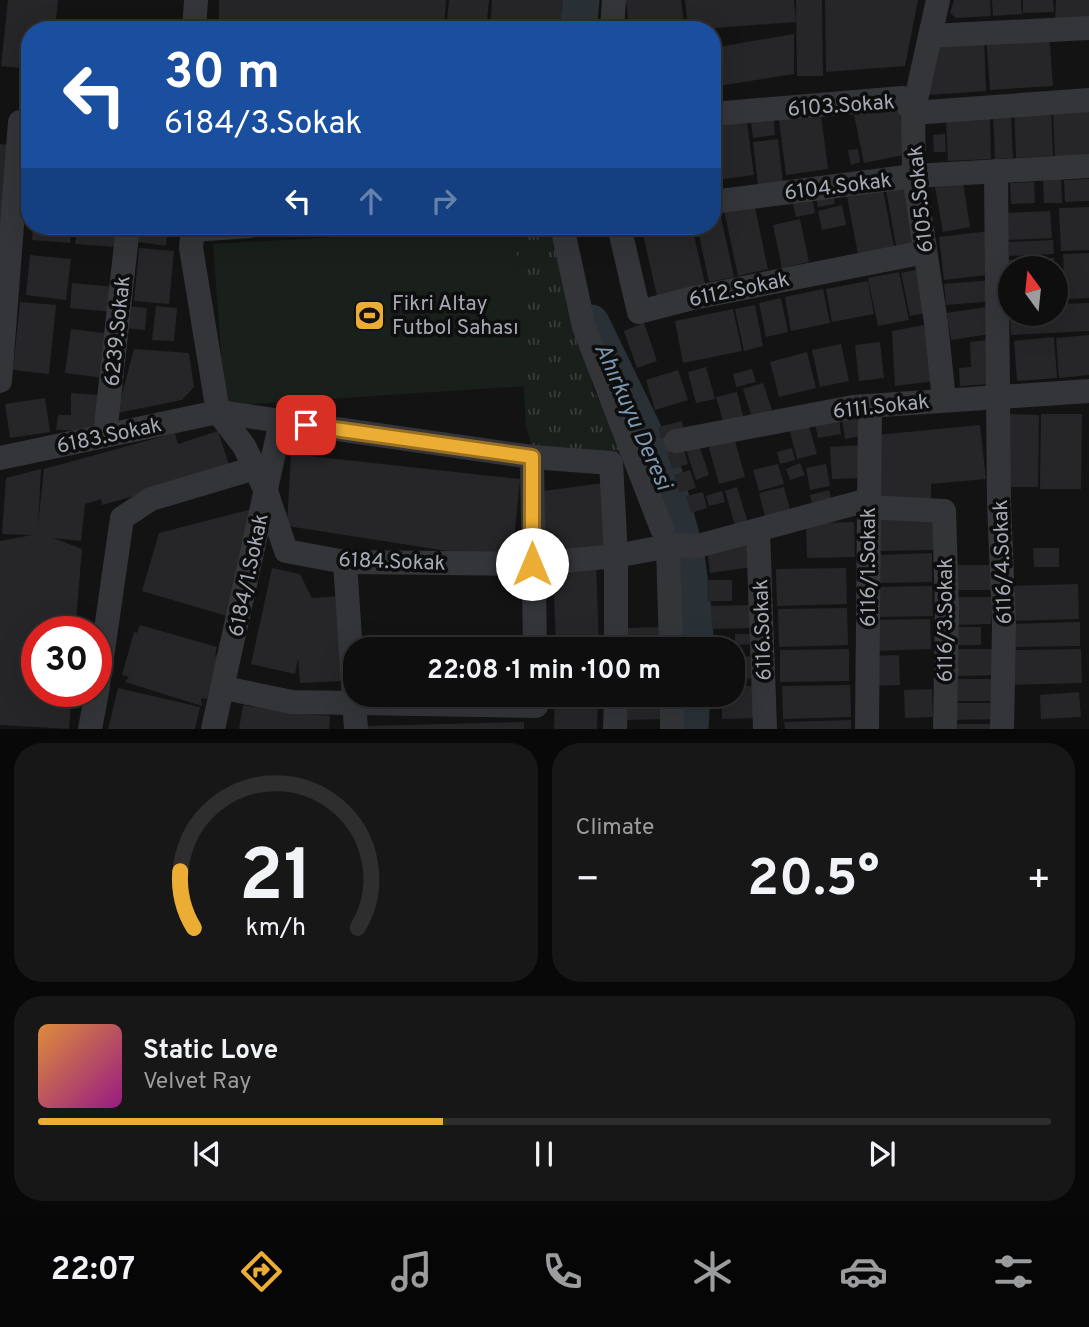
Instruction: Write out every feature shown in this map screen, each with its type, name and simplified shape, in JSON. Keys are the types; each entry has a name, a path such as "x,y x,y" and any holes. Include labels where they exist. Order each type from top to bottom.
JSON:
{"street":[{"path":"195,21 196,0"},
{"path":"613,21 614,0"},
{"name":"6105.Sokak","path":"938,0 913,114 914,176 944,400"},
{"path":"930,36 1089,28"},
{"name":"6103.Sokak","path":"721,113 902,98 913,114 1089,100"},
{"path":"0,381 17,122"},
{"name":"6104.Sokak","path":"721,201 914,176 1089,166"},
{"name":"6116/4.Sokak","path":"996,171 999,502 1004,625 1002,729"},
{"name":"6239.Sokak","path":"105,435 127,235"},
{"name":"6184.Sokak","path":"192,235 191,248 219,412 244,446 255,468 266,491 286,551 345,562 532,564 616,556 675,541 758,531 868,504 944,511"},
{"path":"564,235 584,327 675,541 671,637"},
{"name":"6112.Sokak","path":"621,235 639,312 693,298 925,252"},
{"name":"6111.Sokak","path":"676,441 853,407 1089,391"},
{"name":"6116/1.Sokak","path":"867,729 870,406"},
{"name":"6183.Sokak","path":"0,458 219,412 532,457 611,463 616,556"},
{"name":"6184/1.Sokak","path":"213,729 281,421"},
{"path":"532,457 535,637"},
{"path":"90,729 122,518 151,499 255,468"},
{"name":"6116/3.Sokak","path":"944,511 947,609 945,729"},
{"name":"6116.Sokak","path":"758,531 765,729"},
{"path":"616,556 616,637"},
{"path":"345,562 355,716"},
{"path":"224,688 355,716 536,710"},
{"path":"615,729 616,707"},
{"path":"672,707 672,729"}],"green space":[{"name":"Fikri Altay Futbol Sahası","path":"373,235 516,235 525,386 225,406 213,244"},
{"path":"515,235 557,235 594,391 628,457 534,455 526,426"}],"building":[{"path":"8,0 58,0 56,21 21,21 21,68 1,66"},
{"path":"219,0 446,0 445,21 219,21"},
{"path":"449,0 489,0 487,21 447,21"},
{"path":"492,0 562,0 561,21 491,21"},
{"path":"626,0 681,0 684,21 628,21"},
{"path":"685,0 794,0 796,22 721,28 721,21 687,21"},
{"path":"796,0 822,0 823,76 797,76"},
{"path":"825,0 918,0 905,66 826,72"},
{"path":"954,0 990,0 991,16 956,18 950,13"},
{"path":"992,0 1021,0 1022,14 993,16"},
{"path":"1023,0 1053,0 1054,12 1023,13"},
{"path":"1056,0 1089,0 1089,18 1055,22"},
{"path":"1049,32 1053,86 990,90 986,37"},
{"path":"794,34 794,74 721,86 721,46"},
{"path":"984,36 986,91 928,95 937,41"},
{"path":"897,101 908,154 864,163 853,110"},
{"path":"820,107 828,169 786,175 778,113"},
{"path":"1089,108 1089,155 1055,157 1053,110"},
{"path":"1051,111 1053,156 1016,158 1014,112"},
{"path":"773,112 775,135 753,138 750,115"},
{"path":"1011,113 1013,158 995,159 993,114"},
{"path":"990,115 991,159 948,161 946,117"},
{"path":"746,116 754,175 721,179 721,120"},
{"path":"945,134 946,152 934,152 933,135"},
{"path":"778,139 783,182 758,185 753,142"},
{"path":"0,144 10,145 0,230"},
{"path":"858,149 860,162 851,165 848,150"},
{"path":"1061,178 1062,203 1044,203 1043,179"},
{"path":"1089,179 1089,201 1065,202 1064,180"},
{"path":"963,182 970,227 943,232 935,187"},
{"path":"1034,182 1035,203 1011,204 1010,183"},
{"path":"912,185 921,242 896,246 886,189"},
{"path":"833,190 835,204 818,207 815,193"},
{"path":"883,190 894,247 858,254 847,197"},
{"path":"811,191 815,213 796,217 791,195"},
{"path":"754,203 768,269 738,276 724,210"},
{"path":"842,205 846,225 822,230 818,211"},
{"path":"1089,207 1089,250 1061,251 1059,208"},
{"path":"1050,211 1052,238 1008,240 1007,213"},
{"path":"721,217 734,277 709,282 699,235 721,235"},
{"path":"800,219 809,262 782,268 773,225"},
{"path":"990,231 996,274 944,280 939,237"},
{"path":"32,235 70,235 70,243 32,240"},
{"path":"76,235 117,235 116,247 75,244"},
{"path":"139,235 167,235 166,246 138,242"},
{"path":"643,235 694,235 705,284 657,296"},
{"path":"1053,240 1054,254 1009,256 1008,242"},
{"path":"139,248 174,251 169,304 134,301"},
{"path":"1089,253 1089,298 1068,299 1068,256 1063,254"},
{"path":"30,255 71,259 66,300 26,295"},
{"path":"923,268 931,312 910,316 901,273"},
{"path":"899,272 909,320 878,326 868,278"},
{"path":"993,280 995,301 946,305 944,284"},
{"path":"868,281 874,314 832,322 826,289"},
{"path":"72,283 115,287 113,312 70,308"},
{"path":"823,289 830,323 791,331 785,297"},
{"path":"781,298 788,332 766,337 759,303"},
{"path":"20,302 56,305 49,374 13,370"},
{"path":"1089,303 1089,331 1011,335 1011,326 1068,326 1068,304"},
{"path":"755,305 763,346 744,351 735,309"},
{"path":"126,306 147,308 145,330 124,328"},
{"path":"156,306 177,308 174,341 152,340"},
{"path":"993,306 997,333 951,340 947,313"},
{"path":"733,309 742,351 683,363 675,321"},
{"path":"644,323 657,361 637,368 624,331"},
{"path":"924,325 935,381 895,386 892,331"},
{"path":"71,329 111,334 105,378 65,373"},
{"path":"1089,335 1089,375 1059,378 1056,338"},
{"path":"1054,337 1057,378 1017,381 1014,341"},
{"path":"989,340 991,384 960,386 959,368 971,367 970,342"},
{"path":"880,342 884,378 859,381 855,345"},
{"path":"841,344 849,381 820,387 812,350"},
{"path":"134,349 189,353 194,387 182,400 117,413"},
{"path":"807,352 816,388 779,397 770,362"},
{"path":"706,367 715,399 696,403 688,372"},
{"path":"752,369 756,382 736,387 733,374"},
{"path":"678,370 688,400 655,410 646,380"},
{"path":"763,383 772,410 752,417 743,389"},
{"path":"737,392 744,419 724,424 716,397"},
{"path":"71,393 99,395 93,431 56,430 58,415 71,415"},
{"path":"45,398 50,432 10,438 5,404"},
{"path":"1010,414 1039,415 1038,487 1009,487"},
{"path":"1041,414 1082,414 1081,489 1040,489"},
{"path":"861,415 865,435 845,439 842,419"},
{"path":"839,420 841,434 818,438 815,424"},
{"path":"682,421 684,433 661,439 658,427"},
{"path":"808,423 817,454 797,459 789,428"},
{"path":"980,425 986,479 931,484 931,501 877,505 877,435"},
{"path":"218,431 230,468 189,481 187,473 188,481 102,505 101,499 85,504 81,541 53,538 82,549 76,616 21,616 21,707 71,707 69,729 0,725 0,541 32,535 2,534 6,478 41,469 38,525 44,469 175,433 178,444"},
{"path":"734,437 745,477 719,484 708,444"},
{"path":"698,442 709,475 696,480 685,446"},
{"path":"859,445 861,478 832,479 830,447"},
{"path":"683,448 688,464 672,469 667,453"},
{"path":"792,448 795,460 780,464 777,452"},
{"path":"291,454 520,479 512,561 287,526"},
{"path":"800,463 805,475 790,480 786,469"},
{"path":"778,464 784,484 759,491 753,470"},
{"path":"826,464 830,486 810,490 806,468"},
{"path":"690,470 696,488 679,493 674,475"},
{"path":"604,483 609,546 539,552 535,492"},
{"path":"737,487 749,526 736,529 725,491"},
{"path":"784,487 790,509 765,516 759,493"},
{"path":"829,490 832,502 813,507 810,495"},
{"path":"722,491 725,502 709,506 706,496"},
{"path":"703,492 707,508 691,513 686,496"},
{"path":"248,510 256,512 227,616 142,591 159,533"},
{"path":"933,514 934,550 880,551 879,515"},
{"path":"854,522 855,557 807,558 806,523"},
{"path":"749,541 752,567 710,573 707,547"},
{"path":"1033,548 1059,548 1059,567 1034,567"},
{"path":"932,553 932,582 879,583 878,555"},
{"path":"596,562 599,637 556,637 553,568"},
{"path":"954,565 992,565 992,590 954,590"},
{"path":"272,568 300,574 312,598 341,596 343,681 300,683 298,658 295,674 251,664"},
{"path":"846,568 847,604 777,606 776,569"},
{"path":"707,580 732,580 732,601 707,601"},
{"path":"1078,584 1079,619 1009,621 1008,586"},
{"path":"932,586 933,616 877,617 877,587"},
{"path":"954,597 991,597 991,624 954,625"},
{"path":"753,605 754,628 712,629 711,606"},
{"path":"847,608 848,645 779,647 778,609"},
{"path":"930,619 931,649 877,651 876,620"},
{"path":"1080,622 1080,646 1009,647 1009,624"},
{"path":"140,625 217,647 215,655 220,655 207,699 201,698 202,706 125,682 129,677 122,675 134,632 137,633"},
{"path":"662,627 662,637 625,637 625,628"},
{"path":"954,627 981,627 981,645 954,645"},
{"path":"735,634 755,634 756,644 745,645 745,637 735,637"},
{"path":"849,649 849,681 780,682 780,650"},
{"path":"954,649 1000,649 1000,675 954,676"},
{"path":"1081,649 1082,683 1010,685 1009,650"},
{"path":"899,655 900,685 870,686 870,656"},
{"path":"758,656 759,678 745,679 745,657"},
{"path":"954,679 998,679 998,701 954,701"},
{"path":"850,685 851,717 783,719 782,686"},
{"path":"745,686 758,686 759,718 722,719 722,707 745,707"},
{"path":"118,688 200,707 195,729 108,729"},
{"path":"932,689 933,717 905,718 904,690"},
{"path":"1079,692 1081,717 1041,719 1040,695"},
{"path":"954,703 998,703 998,719 954,720"},
{"path":"243,705 330,716 329,729 239,729"},
{"path":"555,707 598,707 597,729 554,729"},
{"path":"625,707 664,707 665,719 626,720"},
{"path":"851,720 851,729 785,729 784,722"},
{"path":"524,722 524,729 366,729 366,726"},
{"path":"953,724 996,724 996,729 953,729"}],"waterway":[{"name":"Ahırkuyu Deresi","path":"579,21 581,0"},
{"name":"Ahırkuyu Deresi","path":"591,323 664,474 686,554 695,637"},
{"name":"Ahırkuyu Deresi","path":"690,729 691,707"}],"place":[{"name":"Fikri Altay Futbol Sahası","path":"369,315"}],"route":[{"path":"306,425 532,457 532,564"}]}
